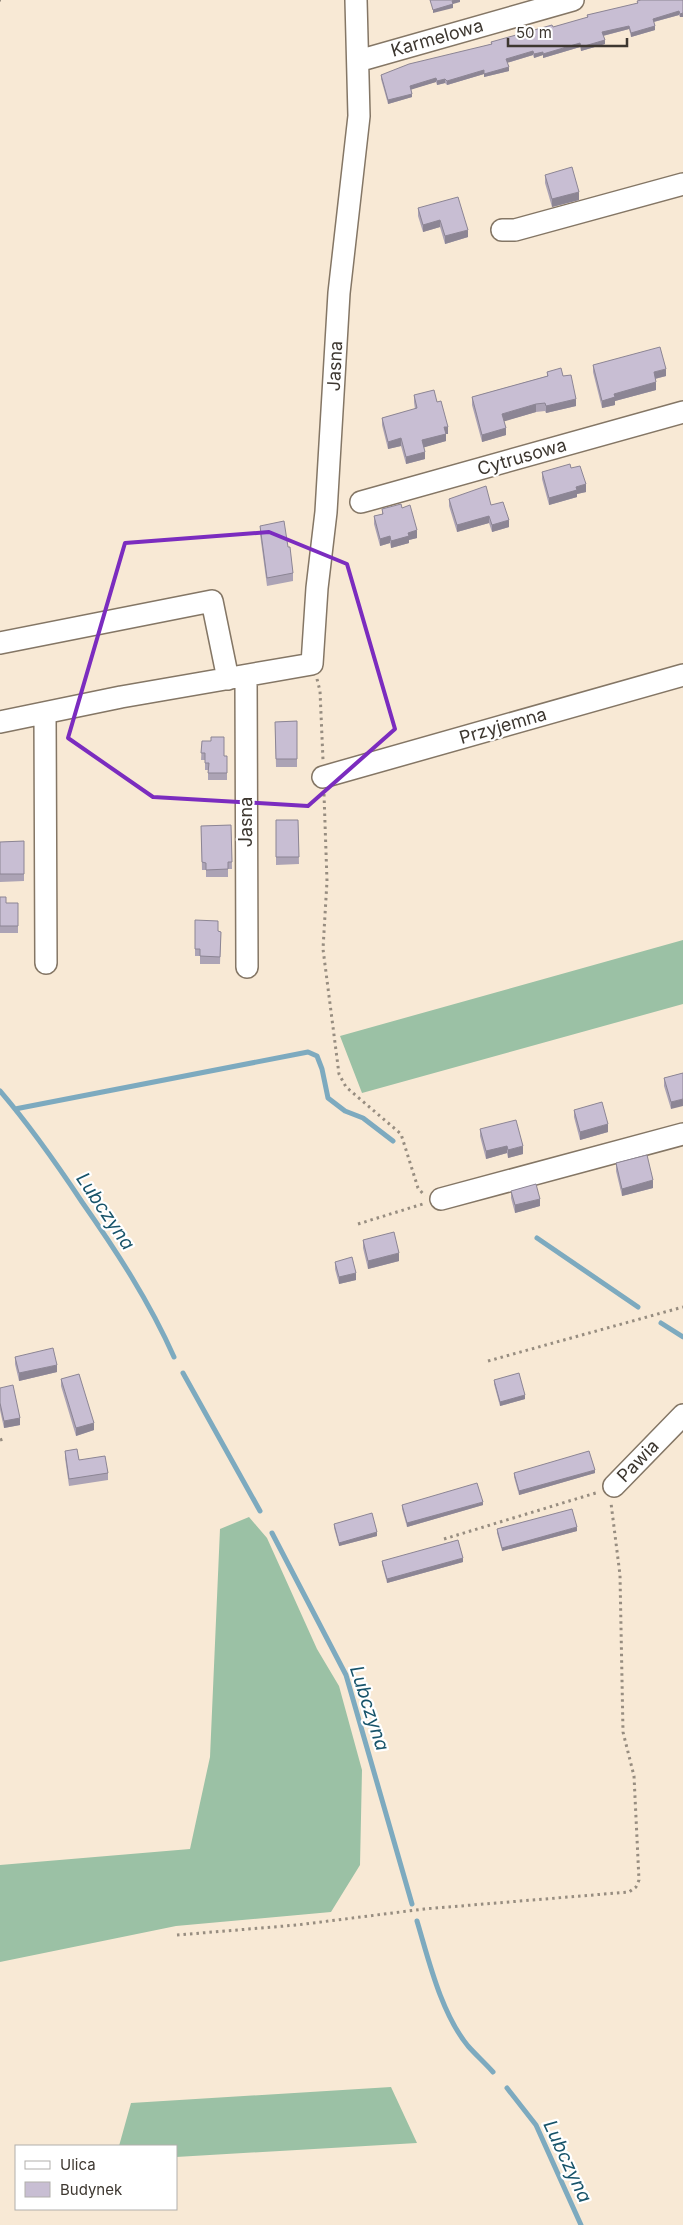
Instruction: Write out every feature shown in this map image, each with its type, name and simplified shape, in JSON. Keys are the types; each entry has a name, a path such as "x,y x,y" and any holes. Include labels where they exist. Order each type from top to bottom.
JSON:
{"street":[{"name":"Jasna","path":"312,664 316,597 326,512 339,294 359,116 356,0"},
{"name":"Karmelowa","path":"358,61 573,0"},
{"path":"502,230 515,230 683,184"},
{"name":"Cytrusowa","path":"361,502 683,412"},
{"name":"Jasna","path":"0,644 212,601 237,677 247,967"},
{"path":"0,722 312,664"},
{"name":"Przyjemna","path":"323,778 683,675"},
{"path":"45,713 46,963"},
{"path":"438,1200 683,1134"},
{"name":"Pawia","path":"612,1487 683,1415"}],"path":[{"path":"312,664 320,691 327,881 324,949 339,1074 346,1088 401,1134 418,1188 422,1194 438,1200"},
{"path":"358,1224 438,1200"},
{"path":"488,1361 683,1307"},
{"path":"177,1935 297,1925 424,1909 629,1892 636,1887 638,1880 634,1776 623,1732 620,1574 612,1487 444,1539"}],"highlighted area":[{"path":"269,532 347,564 395,729 308,806 153,797 68,738 125,543"}],"green space":[{"path":"683,940 683,1004 362,1093 340,1036"},
{"path":"249,1517 267,1538 317,1649 339,1686 362,1770 360,1865 331,1912 176,1926 0,1962 0,1865 190,1849 210,1757 220,1529"},
{"path":"391,2087 417,2143 178,2157 178,2145 119,2145 131,2103"}],"building":[{"path":"430,0 454,0 452,1 453,4 433,10"},
{"path":"683,0 683,13 680,14 679,11 653,19 655,26 631,33 629,26 602,32 605,40 581,47 580,43 543,54 543,52 534,54 533,51 506,59 509,67 484,74 484,70 447,81 445,79 437,81 436,78 410,86 412,94 388,100 381,75 409,64 492,44 491,42 552,25 553,27 588,17 587,15 638,3 637,1"},
{"path":"572,167 579,192 552,199 545,175"},
{"path":"458,197 468,230 445,236 440,220 423,225 418,208"},
{"path":"660,347 666,369 654,372 656,382 614,394 615,397 602,401 593,365"},
{"path":"561,368 563,376 571,375 576,399 546,406 545,403 536,404 502,414 506,428 482,435 472,397 548,376 547,372"},
{"path":"434,390 437,402 441,401 448,427 444,427 446,434 422,440 425,452 406,457 401,438 388,442 382,418 417,408 414,395"},
{"path":"570,464 571,468 580,466 586,484 576,487 577,490 549,498 542,472"},
{"path":"486,486 491,505 503,502 509,520 492,525 489,516 457,525 449,499"},
{"path":"401,504 402,508 410,505 417,530 408,533 409,536 391,541 390,536 380,539 374,516 383,514 382,509"},
{"path":"284,521 293,573 267,578 260,526"},
{"path":"297,721 297,759 276,759 275,722"},
{"path":"211,737 224,737 224,756 227,756 227,773 208,773 209,763 205,763 205,753 201,753 202,741 211,741"},
{"path":"276,820 298,820 299,857 276,857"},
{"path":"231,825 232,862 228,862 228,869 206,870 206,863 202,862 201,826"},
{"path":"24,841 24,874 0,874 0,842"},
{"path":"0,897 6,897 6,903 18,903 18,926 0,926"},
{"path":"195,920 218,921 218,931 221,932 220,957 200,956 200,949 195,949"},
{"path":"683,1073 683,1099 671,1102 664,1078"},
{"path":"602,1102 608,1124 580,1132 574,1110"},
{"path":"516,1120 523,1146 508,1150 507,1146 486,1151 480,1129"},
{"path":"647,1155 653,1180 622,1189 616,1163"},
{"path":"536,1184 540,1199 515,1205 511,1191"},
{"path":"394,1232 399,1253 368,1261 363,1240"},
{"path":"352,1257 356,1273 339,1277 335,1262"},
{"path":"53,1348 57,1365 19,1373 15,1357"},
{"path":"519,1373 525,1395 500,1402 494,1380"},
{"path":"79,1374 94,1423 76,1428 61,1379"},
{"path":"13,1385 20,1418 4,1421 0,1403 0,1388"},
{"path":"77,1449 79,1460 105,1456 108,1473 69,1479 65,1451"},
{"path":"589,1451 595,1470 519,1491 514,1473"},
{"path":"477,1483 483,1502 407,1523 402,1505"},
{"path":"572,1509 577,1527 502,1548 497,1529"},
{"path":"372,1513 377,1532 339,1543 334,1524"},
{"path":"458,1540 463,1558 387,1579 382,1561"}],"waterway":[{"path":"15,1109 308,1052 317,1056 322,1069 328,1098 345,1111 363,1118 393,1141"},
{"name":"Lubczyna","path":"0,1091 42,1145 108,1239 132,1277 174,1357"},
{"path":"537,1238 638,1307"},
{"path":"661,1323 683,1337"},
{"name":"Lubczyna","path":"183,1373 260,1511"},
{"name":"Lubczyna","path":"272,1533 346,1675 412,1904"},
{"name":"Lubczyna","path":"417,1921 431,1969 450,2018 468,2046 493,2072"},
{"name":"Lubczyna","path":"507,2088 536,2125 581,2225"}]}
